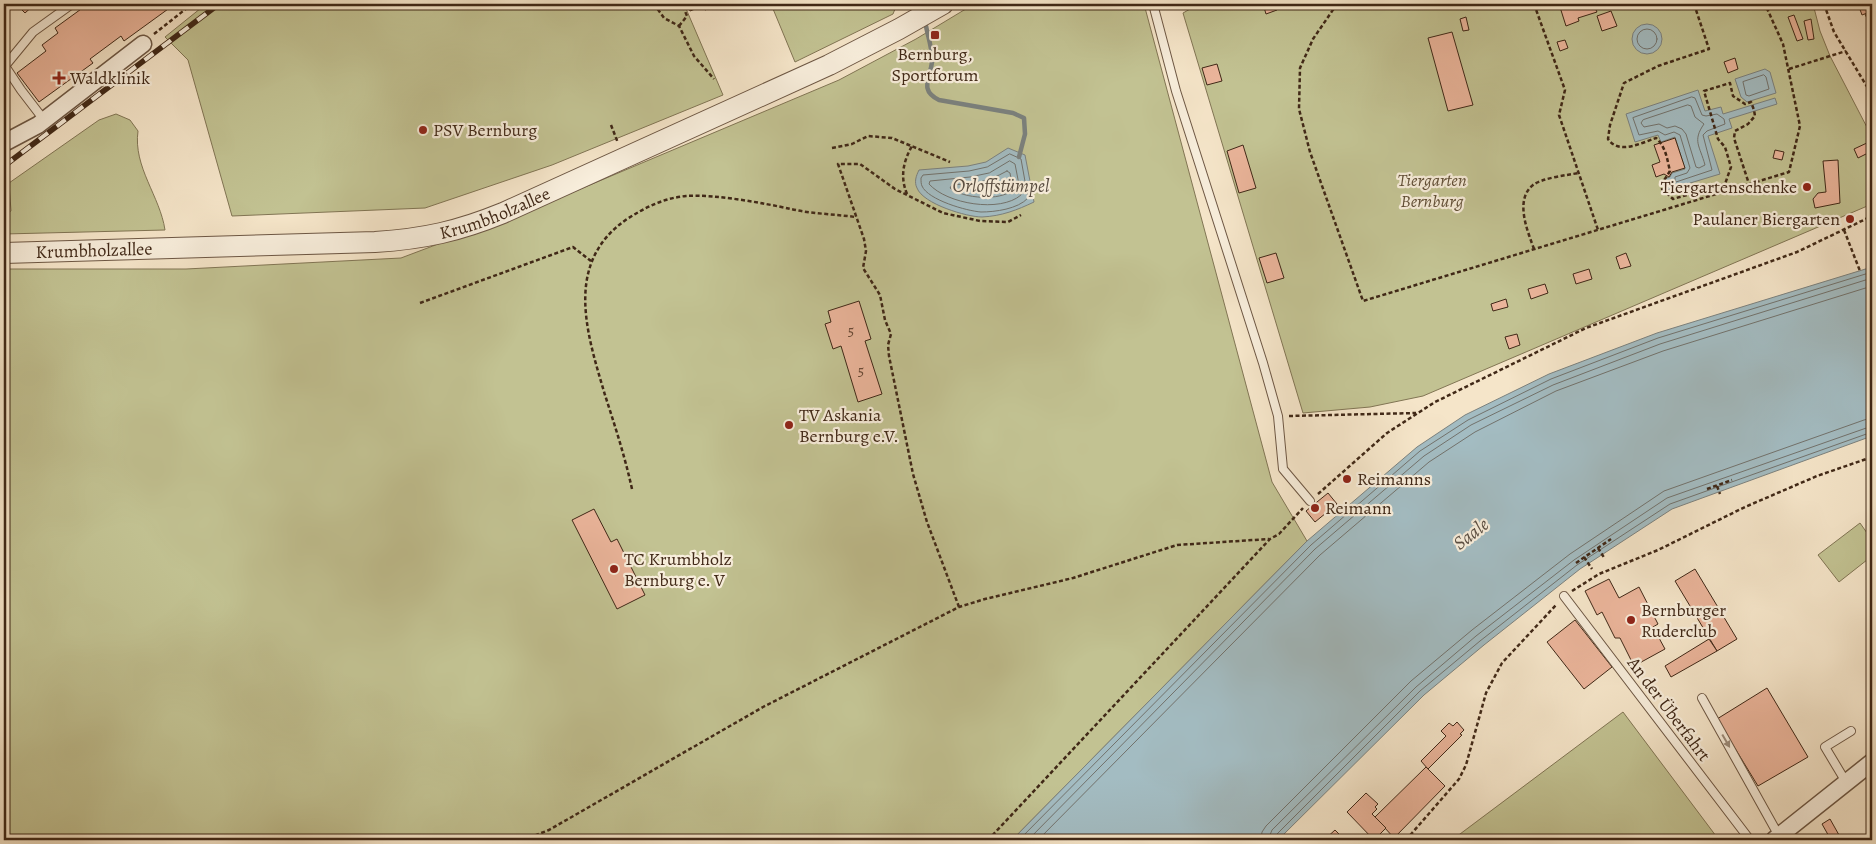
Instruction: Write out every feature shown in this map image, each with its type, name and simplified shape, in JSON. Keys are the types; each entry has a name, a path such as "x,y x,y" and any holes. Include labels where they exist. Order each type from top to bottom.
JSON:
{"street":[{"name":"Krumbholzallee","path":"4,254 375,242 420,238 449,232 503,213 829,65 899,30 943,4"},
{"path":"4,143 44,120 143,44"},
{"path":"1777,838 1872,762"}],"lane":[{"path":"44,120 5,66 33,32 72,4"},
{"path":"1152,4 1176,91 1263,363 1278,416 1282,469 1310,501"},
{"name":"An der Überfahrt","path":"1564,596 1750,840"},
{"path":"1702,698 1777,838"},
{"path":"1846,782 1825,747 1851,731"}],"path":[{"path":"143,44 192,4"},
{"path":"654,4 664,18 679,26 694,56 714,79"},
{"path":"679,26 688,16 682,4"},
{"path":"1337,4 1313,39 1300,68 1299,109 1310,152 1363,301 1789,172 1800,126 1783,44 1765,4"},
{"path":"1534,4 1565,90 1559,115 1598,230"},
{"path":"1694,4 1709,49 1658,66 1624,83 1610,125 1608,139 1620,147 1656,138 1659,140 1663,145 1670,171 1663,182 1662,189 1673,198 1725,184 1731,167 1725,147 1718,139 1704,91 1730,83 1733,96 1745,104 1751,102 1754,110 1755,116 1748,124 1736,131 1734,138 1749,184"},
{"path":"1824,4 1834,32 1872,95"},
{"path":"1789,69 1846,51"},
{"path":"611,125 618,143"},
{"path":"832,148 852,144 868,136 892,138 950,162"},
{"path":"610,147 624,140"},
{"path":"907,195 902,171 905,159 912,146"},
{"path":"959,607 927,522 913,474 889,356 888,345 891,334 885,320 880,295 864,268 866,252 864,239 838,164 860,164 895,190 943,212 980,221 1008,222 1020,215"},
{"path":"1534,249 1525,220 1524,205 1527,193 1533,185 1578,173"},
{"path":"632,489 589,342 585,292 587,273 591,262 615,228 652,204 688,196 723,198 792,210 855,217"},
{"path":"988,840 1270,539 1279,534 1310,501 1387,433 1435,402 1586,328 1797,252 1872,216"},
{"path":"1844,230 1860,271"},
{"path":"420,303 573,247 591,262"},
{"path":"1278,416 1418,413"},
{"path":"1406,840 1459,779 1466,765 1486,693 1502,663 1564,596 1599,574 1658,550 1745,507 1817,476 1872,457"},
{"path":"1707,489 1732,480"},
{"path":"1717,486 1720,494"},
{"path":"523,840 549,830 763,707 959,607 1073,578 1177,545 1270,539"},
{"path":"1576,563 1611,539"},
{"path":"1598,548 1605,559"},
{"path":"1584,557 1592,569"}],"green space":[{"name":"PSV Bernburg","path":"206,4 684,4 723,95 552,165 425,208 232,216 188,60 165,37"},
{"path":"771,4 897,4 893,14 795,62"},
{"path":"974,4 1144,4 1272,482 1307,541 1012,840 4,840 4,269 186,269 401,258 547,203 839,80 916,39"},
{"name":"Tiergarten Bernburg","path":"1199,4 1813,4 1820,31 1830,56 1872,137 1872,204 1423,396 1370,407 1303,413 1183,13"},
{"path":"116,114 130,120 138,131 139,157 158,205 165,230 4,234 4,214 11,211 9,183 99,120"},
{"path":"1860,523 1872,540 1872,556 1839,582 1818,555"},
{"path":"1623,712 1719,840 1452,840"}],"water":[{"path":"1647,24 1658,28 1662,39 1658,50 1647,54 1636,50 1632,39 1636,28"},
{"path":"1765,69 1770,72 1776,93 1747,102 1741,97 1735,79"},
{"path":"1698,90 1705,111 1721,107 1723,114 1775,98 1777,104 1729,119 1732,128 1708,136 1720,174 1667,190 1664,179 1670,177 1672,173 1685,169 1675,137 1661,142 1658,135 1635,142 1626,114"},
{"name":"Orloffstümpel","path":"1008,148 1025,155 1034,202 1028,205 1003,214 975,216 956,212 936,204 921,194 917,188 916,179 919,170 968,166 986,162"},
{"name":"Saale","path":"1872,267 1872,436 1672,509 1580,569 1424,695 1278,840 1012,840 1307,541 1417,447 1465,415 1549,374 1657,333"}],"building":[{"path":"22,4 35,4 25,13 19,7"},
{"path":"88,4 92,8 97,4 175,4 124,41 121,36 90,59 93,63 39,102 17,73 46,51 42,45 58,33 55,28"},
{"path":"687,4 721,4 705,10 703,6 690,11"},
{"path":"1263,4 1275,4 1277,10 1266,14"},
{"path":"1559,4 1593,4 1597,12 1578,18 1579,21 1566,26"},
{"path":"1858,4 1872,4 1872,11 1862,15"},
{"path":"1611,11 1617,26 1602,31 1597,16"},
{"path":"1872,11 1872,30 1865,14"},
{"path":"1794,15 1803,39 1797,41 1788,17"},
{"path":"1466,17 1469,30 1463,31 1460,19"},
{"path":"1811,19 1814,39 1808,40 1804,21"},
{"path":"1452,32 1473,105 1448,111 1428,38"},
{"path":"1565,40 1568,48 1560,51 1557,42"},
{"path":"1735,58 1738,69 1728,73 1724,62"},
{"path":"1217,64 1222,81 1207,85 1202,68"},
{"path":"1675,138 1685,168 1672,172 1669,177 1664,174 1656,177 1652,165 1660,162 1654,145"},
{"path":"1869,142 1872,151 1858,158 1854,149"},
{"path":"1243,145 1256,188 1239,193 1227,151"},
{"path":"1775,150 1784,152 1782,160 1773,158"},
{"path":"1872,158 1872,171 1869,171 1869,159"},
{"path":"1838,160 1840,203 1815,208 1813,199 1818,193 1826,192 1823,161"},
{"path":"1276,253 1284,278 1267,283 1259,258"},
{"path":"1626,253 1631,266 1620,269 1616,257"},
{"path":"1589,269 1592,279 1576,284 1573,274"},
{"path":"1545,284 1548,293 1531,299 1528,289"},
{"path":"1506,299 1508,307 1493,311 1491,304"},
{"path":"859,301 871,339 865,341 882,394 858,402 841,346 833,349 825,324 831,322 828,311"},
{"path":"1517,334 1520,345 1509,349 1505,337"},
{"path":"1328,493 1337,504 1315,522 1306,511"},
{"name":"TC Krumbholz Bernburg e. V","path":"594,509 611,542 617,539 645,595 617,609 572,520"},
{"path":"1695,569 1737,639 1717,651 1675,581"},
{"name":"Bernburger Ruderclub","path":"1609,579 1619,598 1639,587 1658,624 1653,627 1665,649 1634,666 1620,638 1615,638 1602,612 1597,615 1585,591"},
{"path":"1575,620 1612,667 1584,689 1547,642"},
{"path":"1709,639 1717,651 1671,677 1665,666"},
{"path":"1767,688 1808,757 1758,786 1717,719"},
{"path":"1457,722 1464,730 1460,734 1462,735 1428,769 1421,761 1446,736 1441,731 1449,723 1453,726"},
{"path":"1426,767 1445,786 1394,838 1375,817"},
{"path":"1366,793 1378,804 1375,807 1377,809 1372,814 1386,828 1374,840 1347,812"},
{"path":"1830,819 1839,835 1831,840 1822,824"},
{"path":"1335,830 1345,840 1324,840"}],"waterway":[{"path":"926,26 932,58 927,84 929,92 939,100 1013,113 1024,118 1025,134 1019,157"}],"railway":[{"path":"4,166 219,4"}],"place":[{"name":"Bernburg, Sportforum","path":"935,35"},
{"name":"Waldklinik","path":"59,78"},
{"name":"PSV Bernburg","path":"423,130"},
{"name":"Tiergartenschenke","path":"1807,187"},
{"name":"Paulaner Biergarten","path":"1850,219"},
{"name":"TV Askania Bernburg e.V.","path":"789,425"},
{"name":"Reimanns","path":"1347,479"},
{"name":"Reimann","path":"1315,508"},
{"name":"TC Krumbholz Bernburg e. V","path":"614,569"},
{"name":"Bernburger Ruderclub","path":"1631,620"}]}
